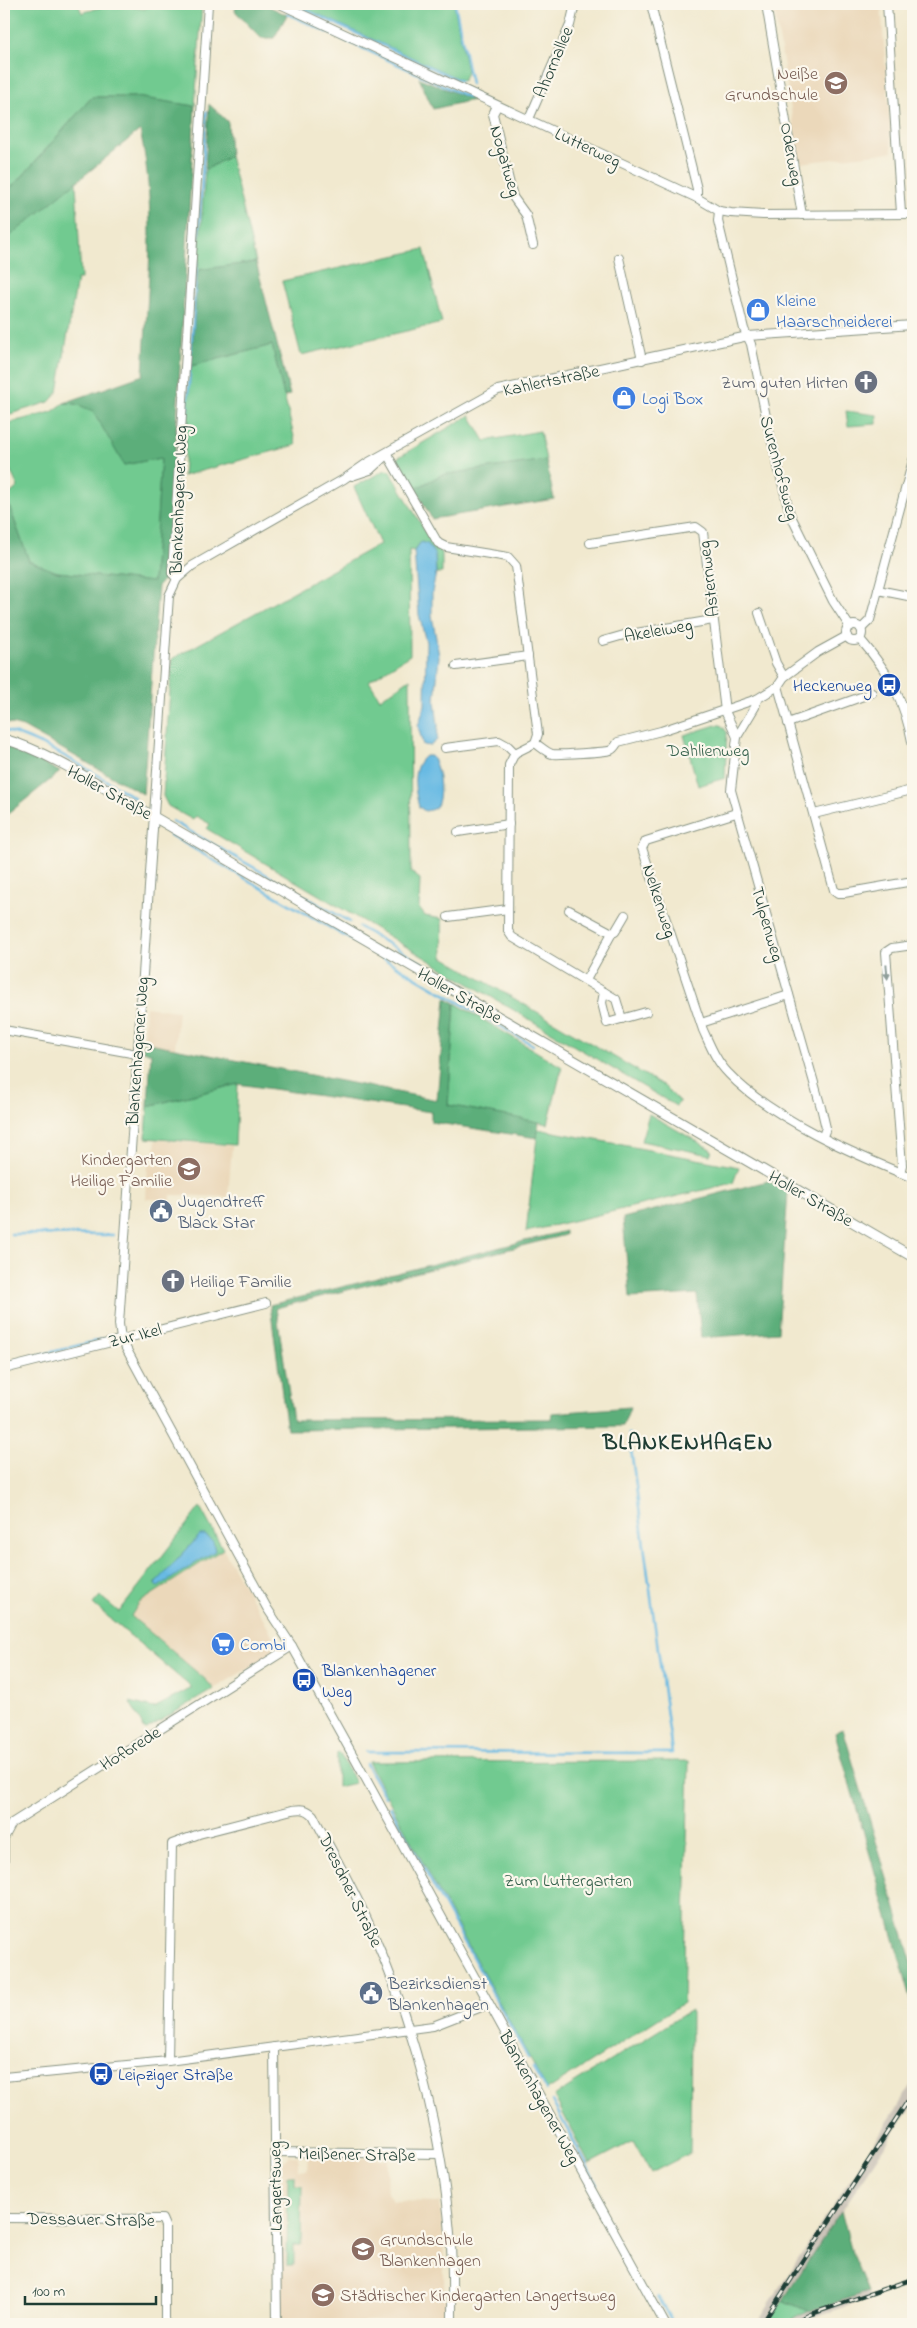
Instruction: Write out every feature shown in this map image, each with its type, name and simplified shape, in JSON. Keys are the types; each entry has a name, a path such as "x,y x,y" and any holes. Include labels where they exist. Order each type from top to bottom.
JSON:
{"street":[{"name":"Blankenhagener Weg","path":"208,4 172,573 177,579 169,596 119,1324 121,1339 267,1608 292,1646 665,2324"},
{"name":"Lutterweg","path":"280,4 697,198 719,211 763,215 913,214"},
{"name":"Ahornallee","path":"529,119 570,24 575,4"},
{"path":"651,4 698,189 697,198"},
{"name":"Oderweg","path":"766,4 802,215"},
{"path":"887,4 901,213"},
{"name":"Nogatweg","path":"497,106 493,114 513,197 526,215 533,245"},
{"name":"Surenhofsweg","path":"719,211 718,221 744,329 748,336 790,514 833,601 850,627"},
{"path":"619,258 642,360"},
{"name":"Kahlertstraße","path":"177,579 192,566 344,479 370,470 386,455 498,390 748,336 913,326"},
{"path":"386,455 438,543 446,547 508,557 513,560 516,566 538,734 535,743 515,753 509,765 508,931 512,937 616,999 622,1020"},
{"path":"861,628 870,620 913,460"},
{"name":"Asternweg","path":"590,543 696,527 703,532 724,711"},
{"path":"878,590 913,597"},
{"path":"759,612 776,663 784,677"},
{"name":"Akeleiweg","path":"603,641 624,635 713,620"},
{"path":"535,743 550,753 558,755 592,751 599,753 612,750 618,742 724,711 757,699 778,686 784,677 818,652 846,636 850,627 856,626 861,628"},
{"path":"860,640 861,628"},
{"path":"846,636 852,641 860,640"},
{"path":"860,640 879,662 896,687 911,723 913,746"},
{"path":"456,666 528,656"},
{"path":"778,686 834,890 838,893 913,881"},
{"path":"788,723 872,692"},
{"path":"737,737 755,707 757,699"},
{"path":"724,711 737,737"},
{"name":"Tulpenweg","path":"737,737 731,781 736,813 822,1111 826,1128 823,1136"},
{"name":"Holler Straße","path":"4,739 19,744 60,764 153,816 913,1257"},
{"path":"445,748 499,741 515,753"},
{"path":"814,814 908,791"},
{"name":"Nelkenweg","path":"736,813 646,841 642,848 701,1023 714,1053 726,1072 748,1092 800,1126 913,1178"},
{"path":"458,832 509,824"},
{"path":"448,917 508,909"},
{"path":"570,910 612,933"},
{"path":"586,980 612,933 615,932 625,915"},
{"path":"900,1172 902,1165 886,952 892,948 913,945"},
{"path":"604,992 602,1003 607,1023 646,1012"},
{"path":"701,1023 789,995"},
{"path":"4,1030 137,1054"},
{"name":"Zur Ikel","path":"4,1369 266,1302"},
{"name":"Hofbrede","path":"4,1871 4,1838 12,1823 292,1646"},
{"name":"Dresdner Straße","path":"168,2061 172,1844 204,1833 302,1808 313,1814 372,1931 426,2090 439,2154 450,2234 452,2324"},
{"path":"4,2077 168,2061 407,2030 432,2026 489,2004"},
{"name":"Langertsweg","path":"274,2047 276,2324"},
{"name":"Meißener Straße","path":"275,2152 439,2154"},
{"name":"Dessauer Straße","path":"4,2218 162,2219 166,2226 165,2324"}],"shaded area":[{"name":"Neiße Grundschule","path":"786,4 881,4 892,152 800,163 775,13 777,6"},
{"path":"146,1007 178,1011 175,1048 144,1042"},
{"name":"Kindergarten Heilige Familie","path":"156,1140 232,1146 228,1197 171,1195 171,1200 146,1199 148,1163 154,1164"},
{"path":"223,1549 279,1647 276,1651 214,1689 131,1616 139,1603"},
{"path":"913,2083 913,2104 766,2324 756,2324"},
{"name":"Grundschule Blankenhagen","path":"289,2156 298,2156 298,2170 307,2171 308,2156 388,2159 387,2191 393,2201 439,2202 443,2234 445,2322 364,2321 364,2324 282,2324 282,2162"},
{"path":"868,2292 870,2299 813,2317 798,2324 784,2324 808,2311"}],"green space":[{"path":"4,4 78,4 82,13 111,4 145,9 147,4 202,4 195,106 136,97 92,97 19,180 4,193"},
{"path":"236,4 264,4 287,15 274,38 261,38 235,11"},
{"path":"296,4 454,4 467,72 463,81"},
{"path":"419,78 473,100 433,109"},
{"path":"92,97 136,97 195,106 168,574 158,586 143,794 23,727 4,722 4,498 6,497 29,561 57,572 153,582 161,458 124,465 93,411 76,404 64,403 143,375 149,283 150,221 149,191 140,130 4,241 4,193 19,180"},
{"path":"209,104 228,122 230,156 205,170"},
{"path":"230,156 256,262 198,270 205,170"},
{"path":"76,182 81,279 77,279 58,392 49,402 4,416 4,241"},
{"path":"424,249 442,323 301,355 282,281"},
{"path":"256,262 290,395 284,396 272,345 191,366 198,270"},
{"path":"272,345 296,445 183,476 191,366"},
{"path":"64,403 76,404 93,410 124,465 161,458 153,582 57,572 29,561 6,497 18,487 4,457 4,424 52,412"},
{"path":"846,411 877,415 877,424 848,426"},
{"path":"470,415 485,441 540,431 546,460 441,475 415,489 397,458"},
{"path":"546,460 554,499 432,519 415,489 441,475"},
{"path":"385,470 390,471 435,548 442,552 442,573 436,573 435,555 421,542 414,551 409,550 410,655 369,681 380,699 410,679 411,872 420,879 419,908 425,916 442,919 443,957 664,1086 680,1102 676,1106 207,829 210,824 196,816 193,820 168,806 163,796 172,659 380,544 354,487"},
{"name":"Dahlienweg","path":"721,725 727,732 725,778 698,786 684,735"},
{"path":"4,746 17,749 60,772 4,817"},
{"path":"446,998 455,1003 448,1105 539,1122 537,1138 431,1122 431,1112 238,1084 148,1106 151,1053 143,1051 144,1042 437,1100"},
{"path":"455,1003 562,1067 548,1124 448,1105"},
{"path":"238,1084 235,1145 146,1138 148,1106"},
{"path":"649,1114 712,1150 710,1155 641,1141"},
{"path":"538,1129 739,1167 733,1183 526,1232"},
{"path":"768,1181 788,1192 778,1332 701,1338 697,1294 630,1298 623,1218"},
{"path":"565,1231 565,1235 276,1308 293,1420 551,1419 552,1413 630,1407 623,1426 287,1430 270,1305"},
{"path":"200,1507 223,1549 139,1603 131,1616 214,1689 145,1730 130,1702 154,1708 192,1688 93,1604 100,1596 119,1612"},
{"path":"843,1729 913,1967 913,2005 835,1733"},
{"path":"339,1752 355,1783 337,1787 337,1753"},
{"name":"Zum Luttergarten","path":"689,1761 683,2003 547,2090 368,1762"},
{"path":"691,2010 690,2153 651,2173 633,2141 589,2164 554,2096"},
{"path":"288,2175 295,2175 295,2185 302,2185 301,2244 294,2244 294,2265 287,2265"},
{"path":"841,2211 852,2253 868,2292 808,2311 783,2300"},
{"path":"783,2300 808,2311 784,2324 766,2324"}],"water":[{"path":"421,542 428,544 435,555 436,573 432,592 432,615 439,656 435,701 438,726 437,740 430,746 423,745 418,726 425,705 426,642 419,615 414,551"},
{"path":"425,756 431,756 434,760 439,778 440,792 436,807 425,811 419,807 415,773 420,761"},
{"path":"200,1535 205,1535 213,1541 215,1551 158,1587 155,1584"}],"waterway":[{"path":"293,4 460,81"},
{"path":"455,4 471,84"},
{"path":"288,14 469,97"},
{"path":"187,415 206,112"},
{"path":"4,730 55,751 135,798"},
{"path":"172,821 350,922"},
{"path":"170,835 533,1045"},
{"path":"359,927 476,994"},
{"path":"11,1234 113,1235"},
{"path":"4,1364 104,1339"},
{"path":"366,1752 672,1753 629,1434"},
{"path":"366,1764 385,1797"},
{"path":"390,1807 528,2058"},
{"path":"533,2068 546,2090"},
{"path":"552,2101 597,2184"},
{"path":"658,2297 673,2324"}],"railway":[{"path":"762,2324 913,2093"},
{"path":"790,2324 811,2314 913,2279"}],"place":[{"name":"Neiße Grundschule","path":"836,83"},
{"name":"Kleine Haarschneiderei","path":"758,310"},
{"name":"Zum guten Hirten","path":"866,382"},
{"name":"Logi Box","path":"624,398"},
{"name":"Heckenweg","path":"889,685"},
{"name":"Kindergarten Heilige Familie","path":"189,1169"},
{"name":"Jugendtreff Black Star","path":"161,1211"},
{"name":"Heilige Familie","path":"173,1281"},
{"name":"Combi","path":"223,1644"},
{"name":"Blankenhagener Weg","path":"304,1680"},
{"name":"Bezirksdienst Blankenhagen","path":"371,1993"},
{"name":"Leipziger Straße","path":"101,2074"},
{"name":"Grundschule Blankenhagen","path":"363,2249"},
{"name":"Städtischer Kindergarten Langertsweg","path":"323,2295"}],"district":[{"name":"BLANKENHAGEN","path":"688,1441"}]}
